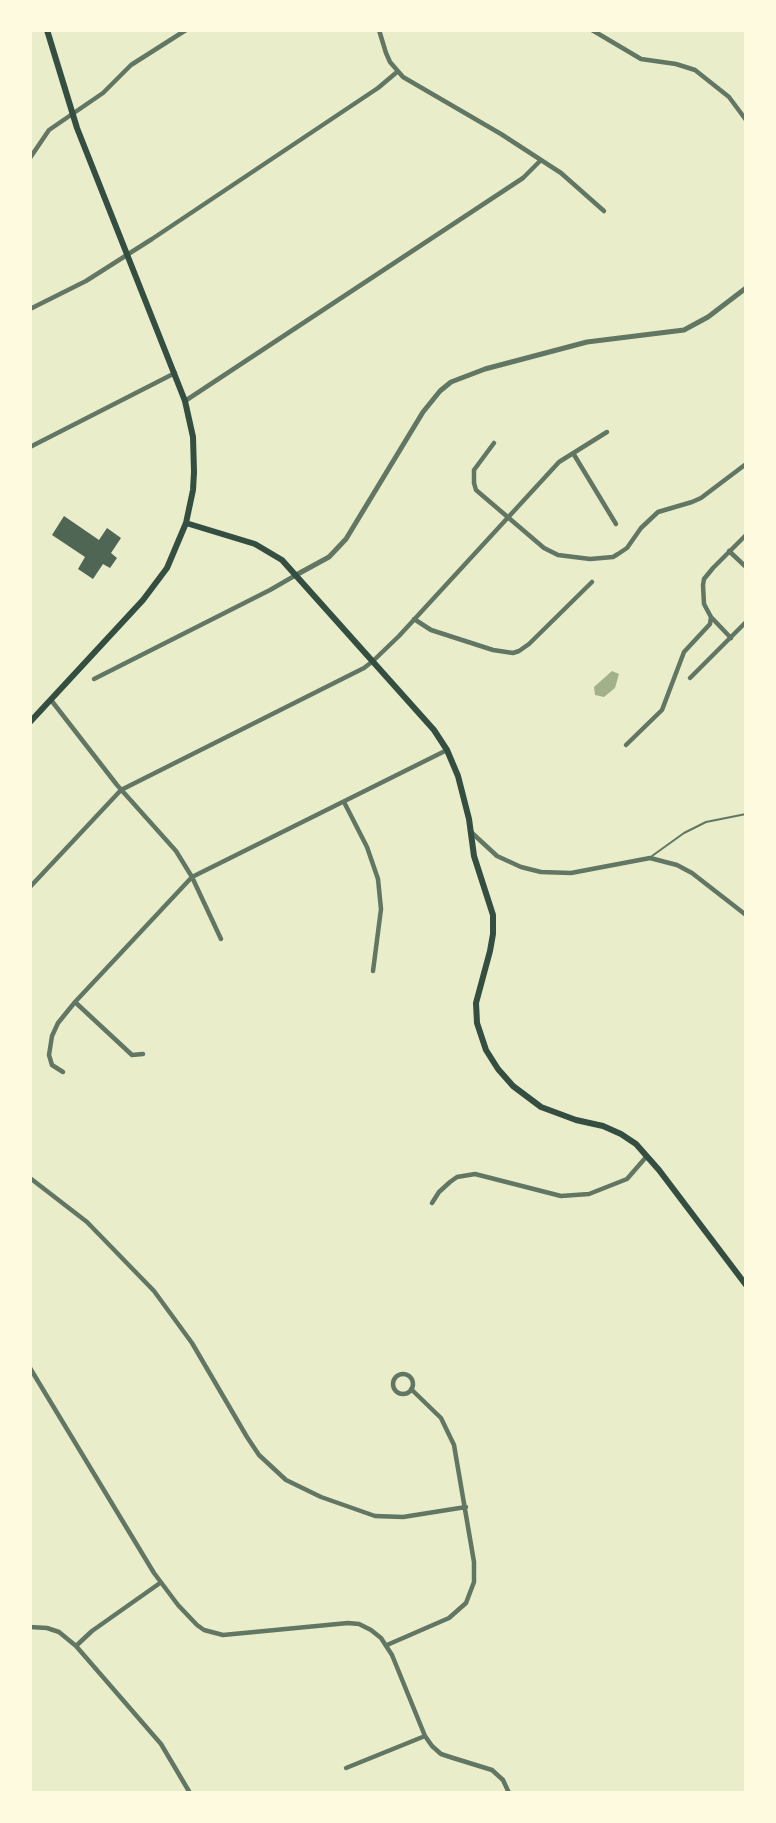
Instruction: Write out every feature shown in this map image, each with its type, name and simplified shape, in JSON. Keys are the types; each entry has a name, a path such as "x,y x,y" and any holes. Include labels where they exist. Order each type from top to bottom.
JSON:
{"main road":[{"path":"30,722 156,583 173,556 186,523 193,490 194,457 193,437 185,401 73,112 47,30"},
{"path":"186,523 266,549 282,560 434,730 447,750 462,790 474,856 493,915 490,951 476,1003 477,1023 486,1050 498,1069 513,1086 535,1103 551,1112 603,1126 621,1134 647,1156 746,1285"}],"street":[{"path":"30,158 49,130 103,93 131,65 186,30"},
{"path":"379,30 386,53 397,72 561,173 604,211"},
{"path":"592,30 641,58 695,70 729,97 746,120"},
{"path":"30,309 86,281 128,254 378,88 397,72"},
{"path":"185,401 513,185 541,160"},
{"path":"94,679 270,590 328,557 346,539 423,412 440,391 451,382 485,369 587,342 684,330 708,317 746,288"},
{"path":"30,447 175,373"},
{"path":"30,887 121,790 364,668 373,661 508,519 558,462 608,432"},
{"path":"494,443 474,470 474,483 479,494 551,553 590,559 613,557 627,548 641,528 658,512 701,498 746,464"},
{"path":"573,453 616,524"},
{"path":"731,638 711,617 702,597 704,579 746,535"},
{"path":"729,552 746,567"},
{"path":"414,619 431,630 493,650 513,653 529,644 592,582"},
{"path":"626,745 662,710 684,652 706,630 711,617"},
{"path":"690,678 746,622"},
{"path":"51,700 121,790 176,851 192,878 221,939"},
{"path":"63,1072 50,1061 49,1046 58,1023 192,878 447,750"},
{"path":"344,802 367,847 378,879 381,909 373,971"},
{"path":"471,831 497,856 541,872 571,873 650,858 677,865 692,873 746,915"},
{"path":"75,1002 132,1055 143,1054"},
{"path":"432,1203 450,1182 475,1174 561,1196 589,1194 627,1179 647,1156"},
{"path":"30,1178 87,1222 154,1291 192,1343 247,1437 260,1455 286,1480 321,1497 375,1516 403,1517 466,1507"},
{"path":"30,1368 160,1582 189,1618 204,1630 229,1635 348,1623 359,1624 371,1630 387,1645 425,1736 432,1746 441,1754 492,1770 503,1780 509,1793"},
{"path":"400,1374 409,1376 413,1383 411,1389 406,1393 397,1391 394,1385 395,1378 400,1374"},
{"path":"387,1645 449,1618 466,1603 474,1582 475,1572 466,1507 451,1436 434,1409 411,1389"},
{"path":"76,1646 92,1631 160,1582"},
{"path":"30,1627 47,1628 59,1632 76,1646 161,1744 190,1793"},
{"path":"346,1768 425,1736"}],"lane":[{"path":"650,858 684,832 706,822 746,814"}],"shaded area":[{"path":"612,671 619,674 615,688 604,697 595,695 594,687"}],"building":[{"path":"64,516 99,540 107,528 121,538 111,553 117,558 110,568 103,564 93,579 78,569 85,557 52,535"}]}
